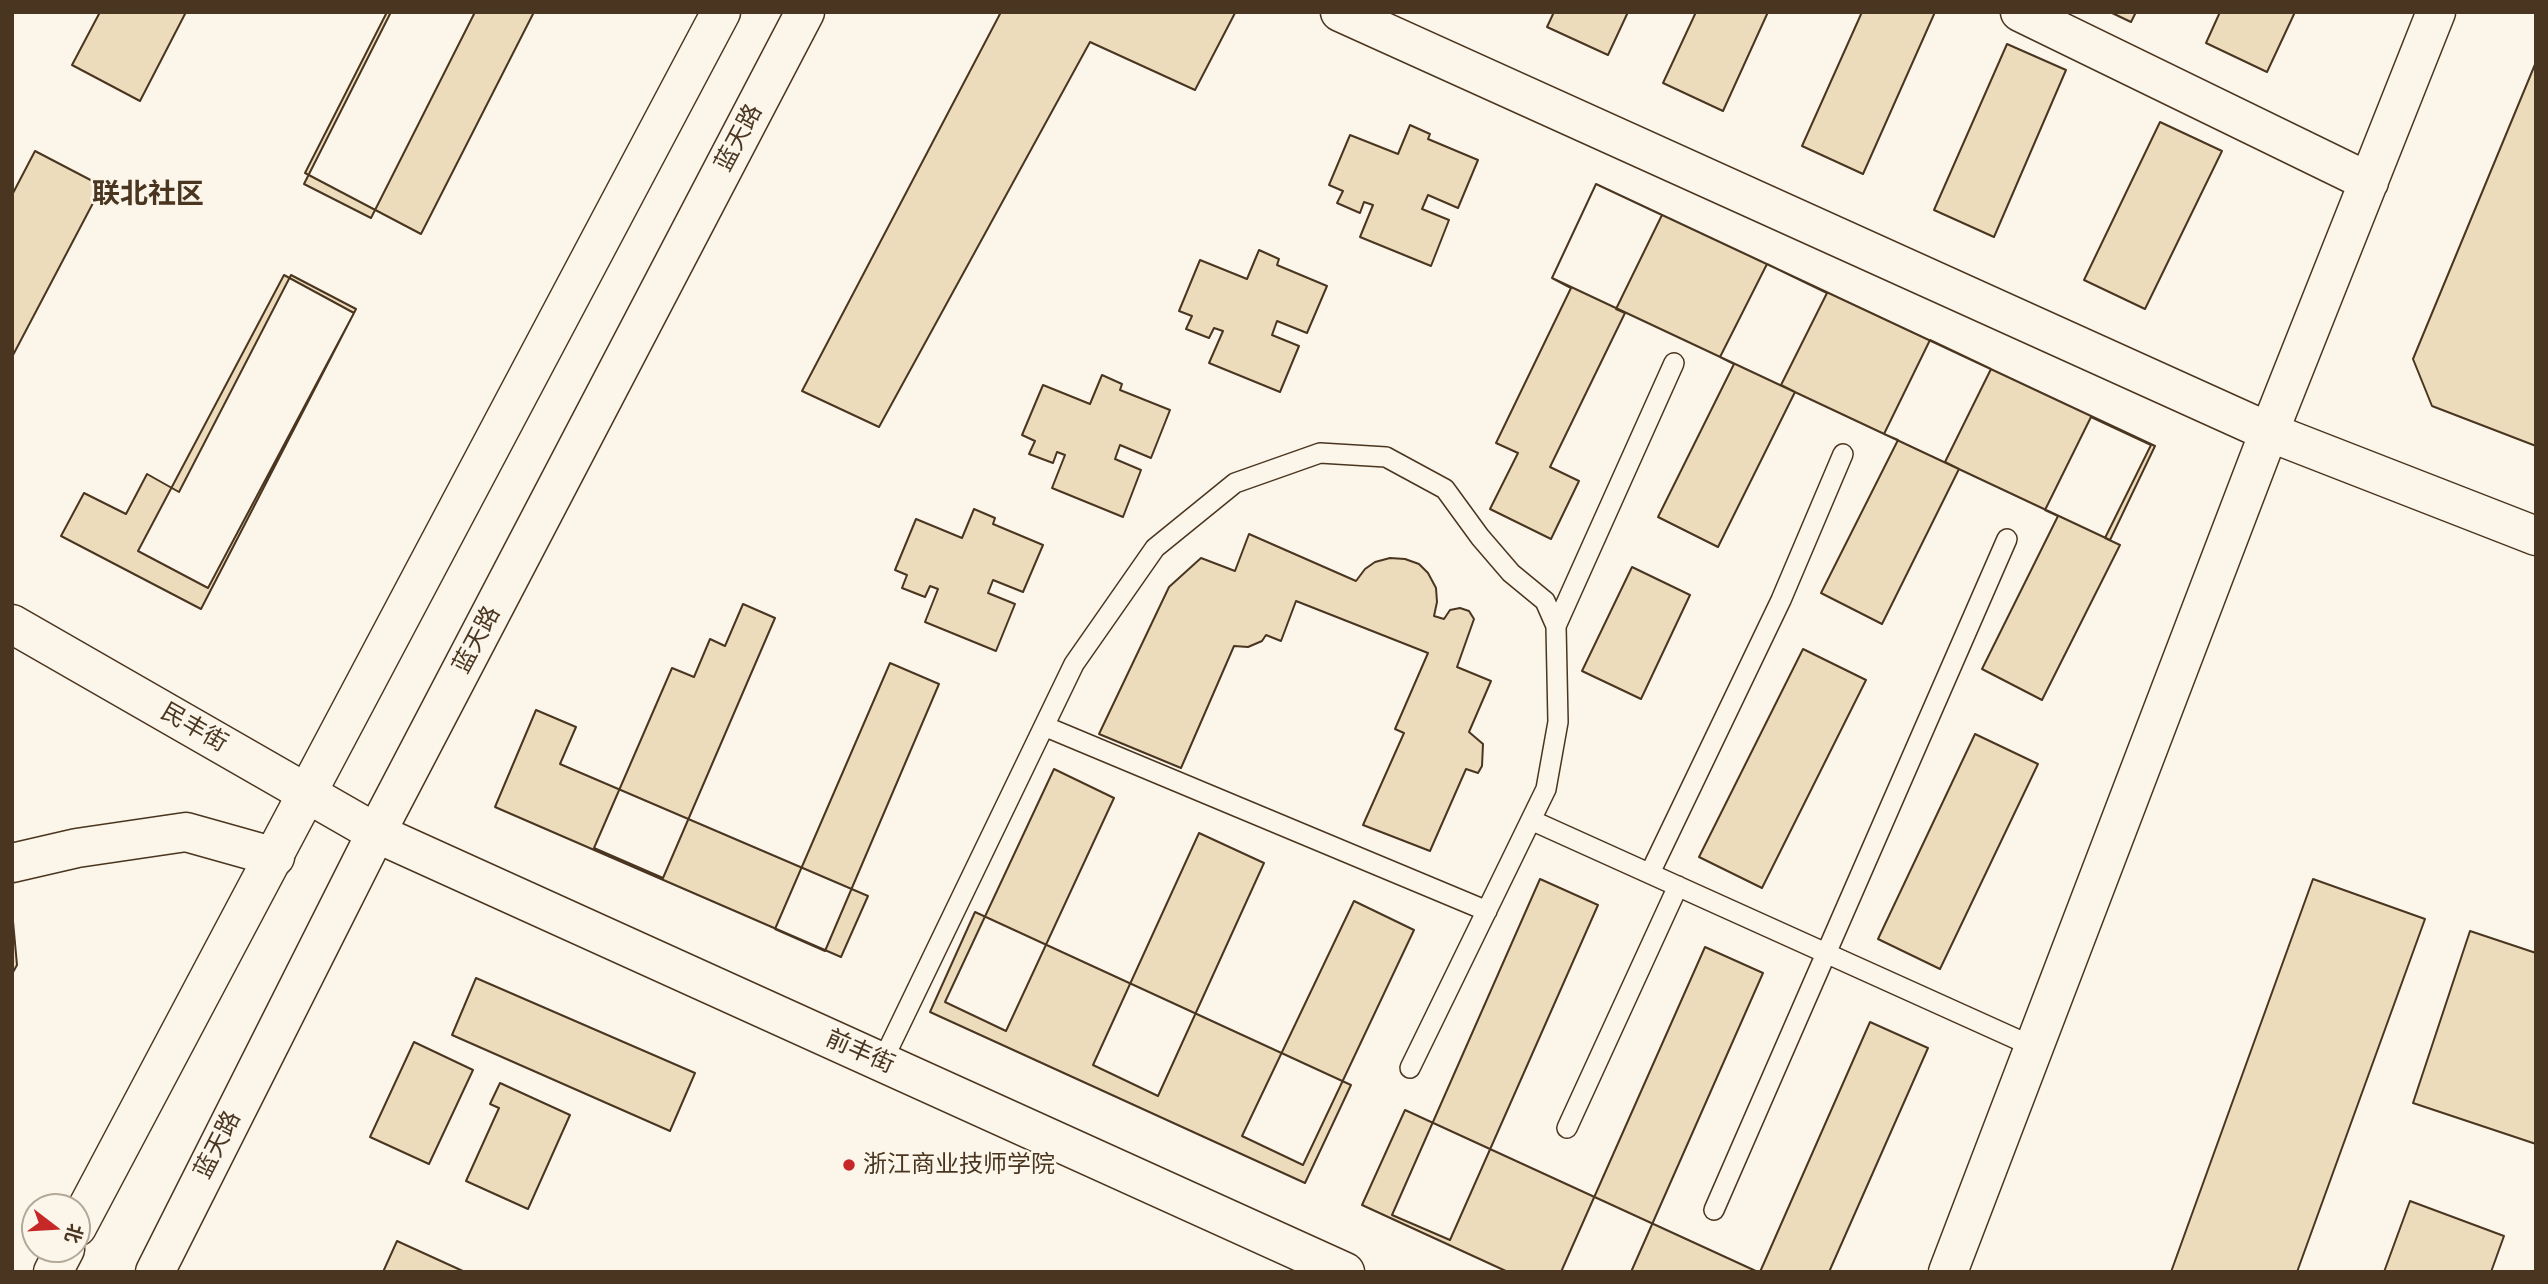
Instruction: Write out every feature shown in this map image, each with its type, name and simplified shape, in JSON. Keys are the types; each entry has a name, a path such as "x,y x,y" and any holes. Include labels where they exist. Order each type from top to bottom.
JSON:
{"street":[{"path":"91,1201 720,12"},
{"name":"蓝天路","path":"155,1272 376,833 805,12"},
{"path":"1340,12 2269,432 2536,536"},
{"path":"2020,12 2369,182"},
{"path":"1948,1272 2269,432 2436,12"},
{"name":"民丰街","path":"12,624 376,833"},
{"path":"12,863 77,848 186,832 275,857"},
{"name":"前丰街","path":"376,833 1345,1272"}],"lane":[{"path":"1556,626 1674,363"},
{"path":"883,1062 1074,664 1155,548 1235,483 1320,453 1386,457 1445,489 1480,537 1511,573 1545,601 1556,626 1558,722 1546,789 1410,1068"},
{"path":"1650,873 1781,600 1843,454"},
{"path":"1714,1210 2007,538"},
{"path":"1044,726 1487,911"},
{"path":"1531,820 2034,1047"},
{"path":"1567,1128 1678,886"}],"building":[{"path":"100,12 186,12 140,101 72,65"},
{"path":"387,12 534,12 421,234 305,173"},
{"path":"391,12 475,12 371,218 304,184"},
{"path":"1001,12 1235,13 1195,90 1090,42 879,427 802,391"},
{"path":"1554,12 1628,12 1608,55 1547,27"},
{"path":"1696,12 1768,12 1723,111 1663,83"},
{"path":"1862,12 1935,12 1863,174 1802,146"},
{"path":"2110,12 2136,12 2131,22"},
{"path":"2220,12 2295,12 2267,72 2206,43"},
{"path":"2007,44 2066,70 1994,237 1934,210"},
{"path":"2536,62 2536,446 2432,406 2413,359"},
{"path":"2160,122 2222,151 2145,309 2084,280"},
{"path":"1410,125 1430,134 1428,139 1478,160 1458,208 1428,195 1422,209 1449,220 1431,266 1360,237 1373,205 1364,202 1360,213 1337,203 1343,191 1329,185 1350,135 1398,154"},
{"path":"35,151 102,186 12,357 12,195"},
{"path":"1596,184 1662,215 1616,309 1625,313 1550,467 1579,481 1551,539 1490,509 1518,453 1496,443 1571,288 1552,278"},
{"path":"1596,184 2155,446 2110,540 1552,278"},
{"path":"1259,250 1279,259 1277,265 1327,286 1307,333 1277,321 1272,335 1299,346 1280,392 1209,363 1223,331 1214,328 1209,338 1186,329 1192,316 1179,311 1200,260 1247,279"},
{"path":"1767,264 1827,293 1781,385 1795,392 1718,547 1658,517 1734,364 1720,357"},
{"path":"284,275 354,313 208,588 138,551"},
{"path":"291,275 356,309 201,609 61,536 84,493 126,514 147,474 179,492"},
{"path":"1930,340 1991,369 1945,462 1959,469 1882,624 1821,593 1898,440 1884,434"},
{"path":"1102,375 1122,384 1120,390 1170,410 1151,458 1120,445 1115,459 1141,470 1123,517 1052,488 1065,455 1057,452 1053,463 1029,454 1035,441 1022,435 1043,385 1090,404"},
{"path":"2091,417 2151,445 2105,538 2120,545 2042,700 1982,669 2058,516 2045,510"},
{"path":"974,509 995,518 993,524 1043,545 1023,592 993,580 988,593 1015,604 996,651 925,622 938,589 930,586 925,597 902,588 907,575 895,570 916,519 962,538"},
{"path":"1249,534 1356,581 1365,569 1375,562 1390,558 1419,564 1428,573 1436,588 1434,616 1444,619 1450,610 1460,608 1469,611 1474,619 1457,667 1491,681 1469,732 1483,744 1482,766 1478,773 1466,769 1430,851 1363,825 1404,733 1395,729 1428,653 1296,601 1281,641 1266,635 1262,641 1248,647 1234,646 1181,768 1099,734 1169,587 1201,558 1235,571"},
{"path":"1632,567 1690,595 1641,699 1582,671"},
{"path":"743,604 775,618 663,878 594,848 672,668 694,677 710,639 725,646"},
{"path":"1803,649 1866,680 1762,888 1699,857"},
{"path":"890,663 939,684 825,951 775,929"},
{"path":"536,710 576,727 560,764 868,896 841,957 495,807"},
{"path":"1975,734 2038,764 1940,969 1878,939"},
{"path":"1054,769 1114,798 1006,1031 945,1002"},
{"path":"1199,833 1264,863 1158,1096 1093,1065"},
{"path":"1540,879 1598,905 1450,1240 1392,1215"},
{"path":"2313,879 2425,919 2297,1272 2171,1272"},
{"path":"1354,901 1414,930 1303,1165 1242,1136"},
{"path":"12,910 17,965 12,974"},
{"path":"975,912 1351,1085 1305,1183 930,1012"},
{"path":"2470,931 2536,953 2536,1144 2413,1103"},
{"path":"1705,947 1763,973 1631,1272 1561,1272"},
{"path":"476,978 695,1073 670,1131 452,1035"},
{"path":"1870,1022 1928,1048 1829,1272 1760,1272"},
{"path":"414,1042 473,1070 429,1164 370,1137"},
{"path":"500,1083 570,1115 528,1209 466,1181 499,1108 490,1104"},
{"path":"1405,1110 1758,1272 1508,1272 1362,1205"},
{"path":"2410,1201 2504,1236 2491,1272 2384,1272"},
{"path":"397,1241 465,1272 383,1272"}],"place":[{"name":"浙江商业技师学院","path":"849,1165"}],"district":[{"name":"联北社区","path":"148,195"}]}
